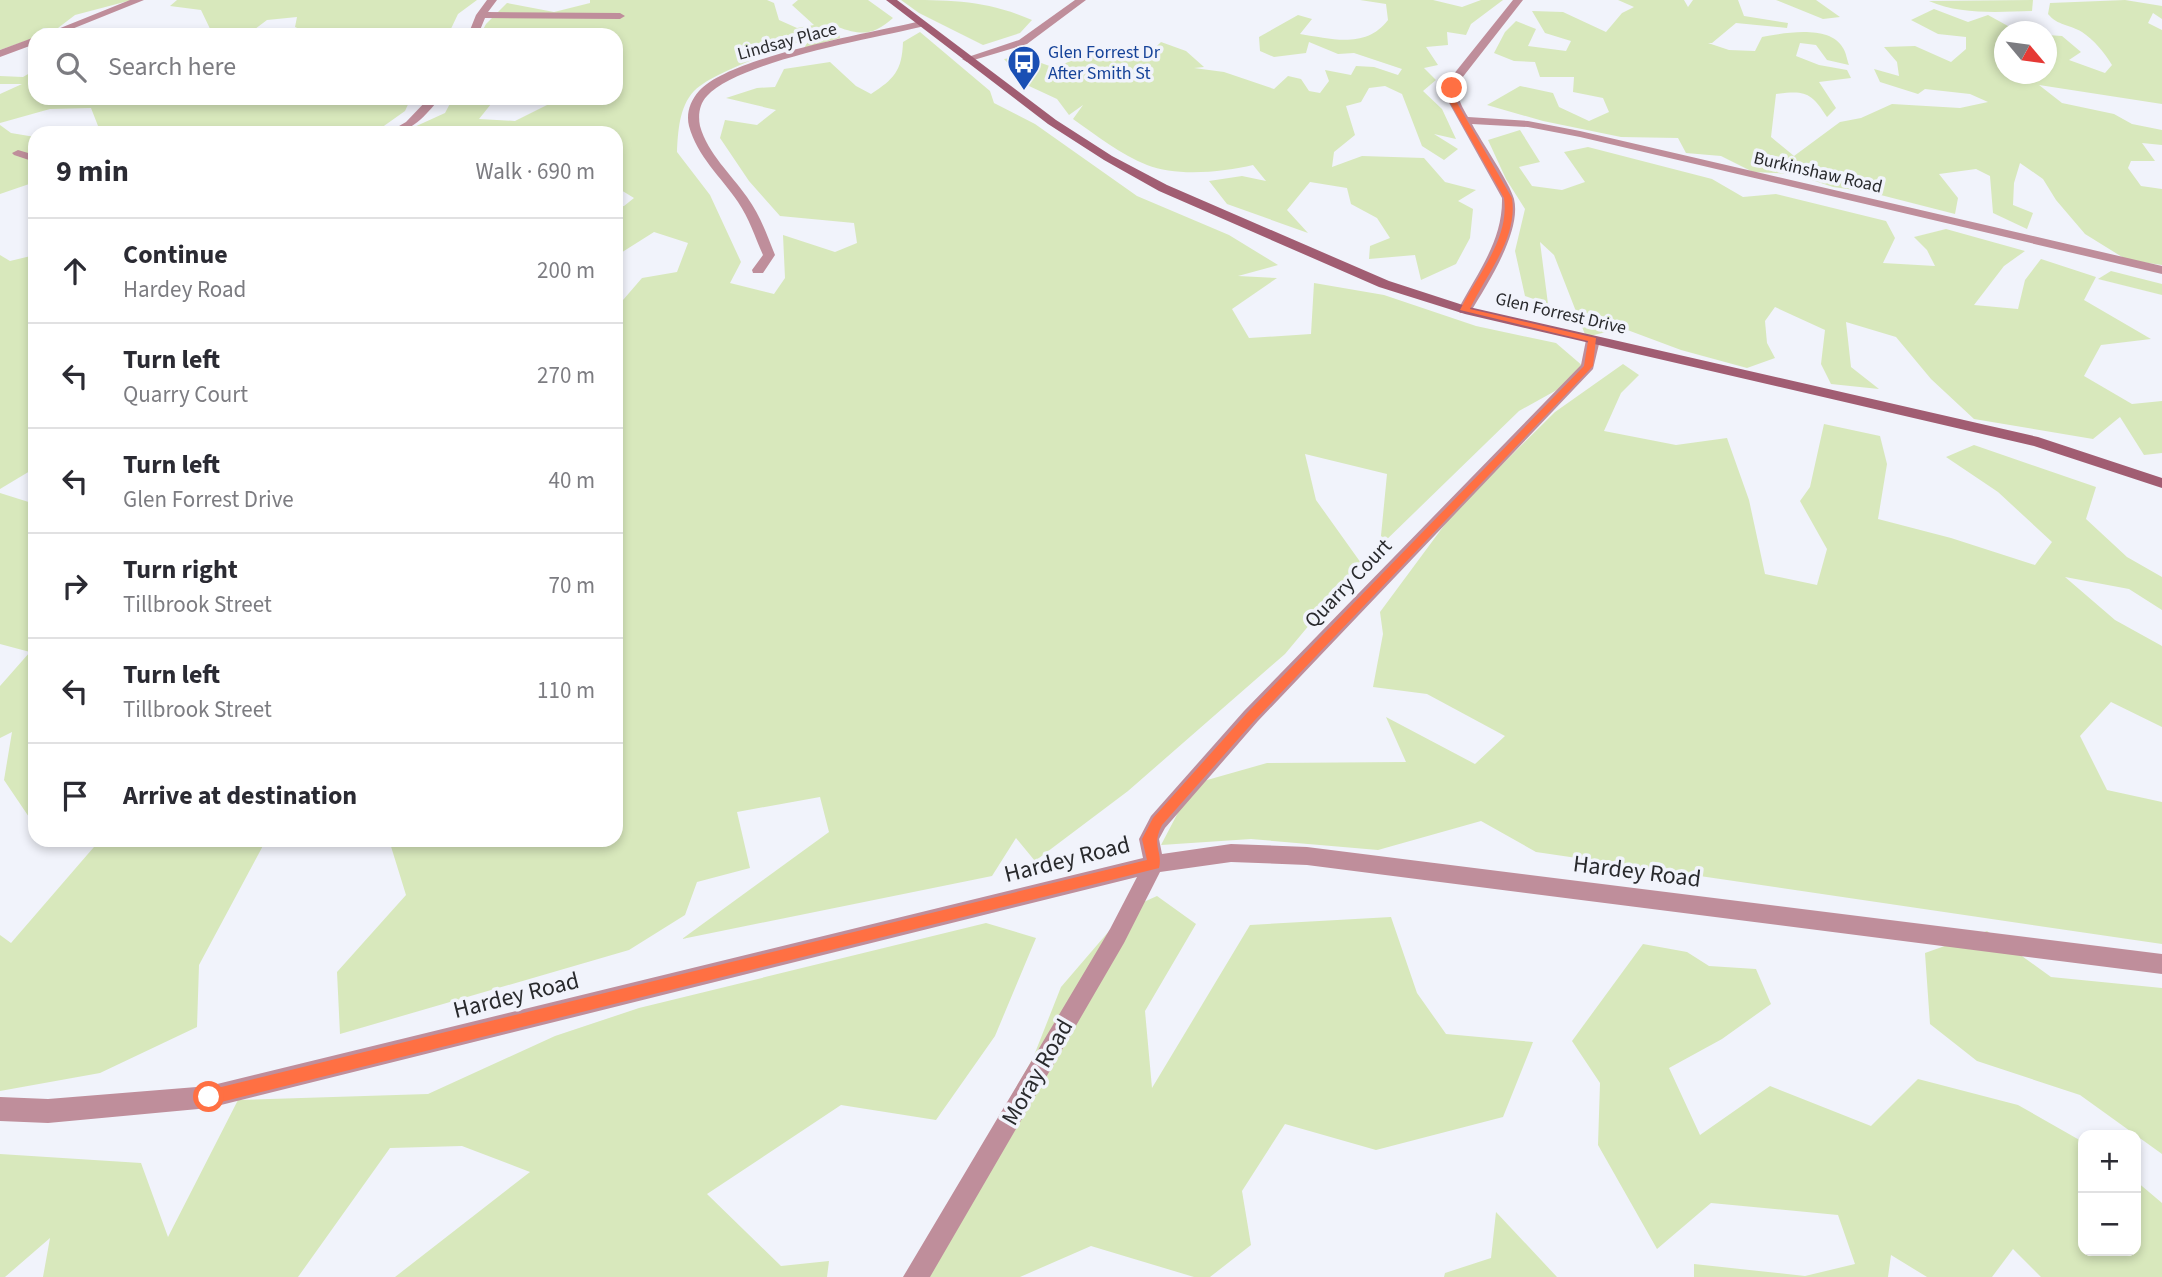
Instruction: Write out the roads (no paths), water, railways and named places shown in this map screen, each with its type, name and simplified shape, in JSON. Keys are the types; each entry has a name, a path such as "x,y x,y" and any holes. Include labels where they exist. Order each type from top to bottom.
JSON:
{"street":[{"path":"66,28 139,0"},
{"path":"476,28 492,0"},
{"name":"Glen Forrest Drive","path":"891,0 1052,122 1108,158 1163,188 1384,284 1465,310 2038,442 2162,483"},
{"path":"967,59 1023,42 1081,0"},
{"path":"1465,310 1477,285 1495,259 1510,214 1508,198 1453,101 1452,88 1457,77 1518,0"},
{"path":"481,15 620,16"},
{"name":"Lindsay Place","path":"758,270 769,255 750,210 701,145 694,124 694,107 704,92 722,79 752,66 921,24"},
{"path":"0,54 28,43"},
{"path":"406,126 428,105"},
{"name":"Burkinshaw Road","path":"1464,120 1528,124 1580,134 2162,270"},
{"path":"18,153 28,157"},
{"name":"Quarry Court","path":"1154,864 1149,839 1158,822 1251,716 1588,366 1593,340"},
{"name":"Hardey Road","path":"0,1108 48,1111 209,1097 1154,864 1231,853 1307,856 2162,964"},
{"name":"Moray Road","path":"916,1277 1116,936 1154,864"}],"place":[{"name":"Glen Forrest Dr After Smith St","path":"1024,92"}]}
